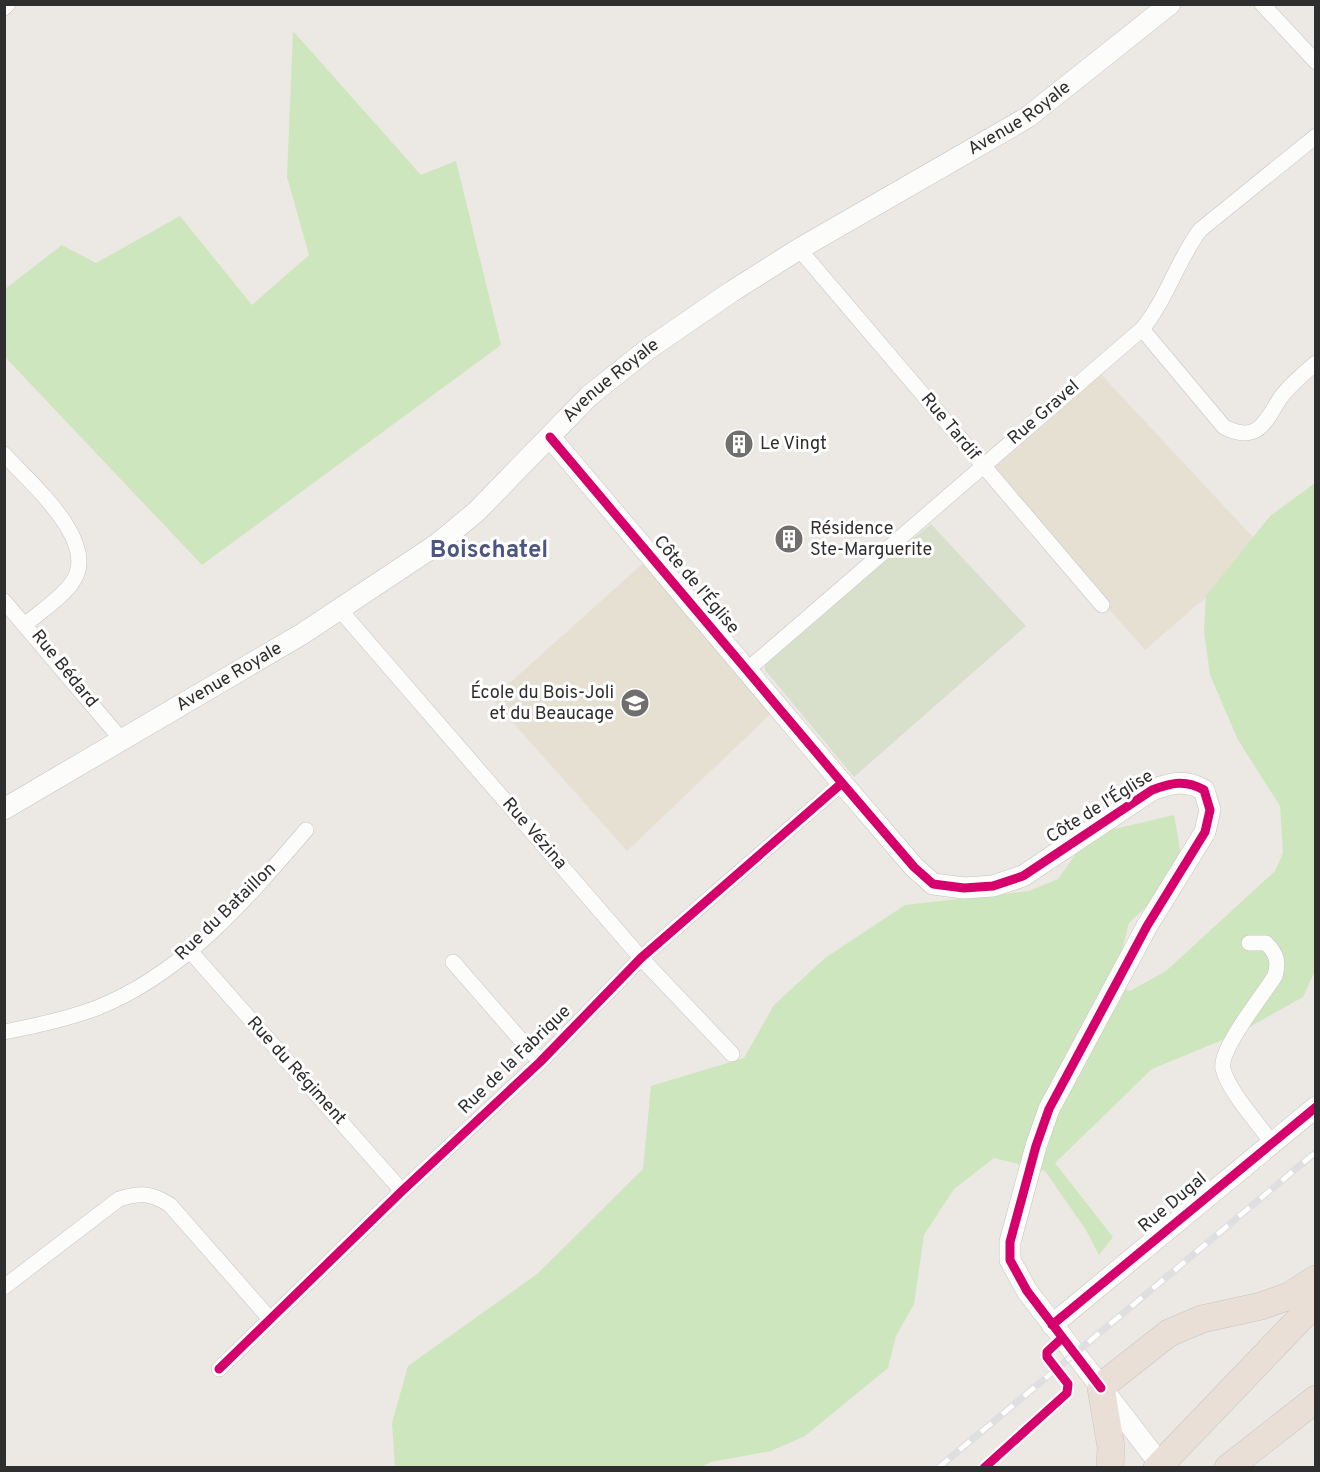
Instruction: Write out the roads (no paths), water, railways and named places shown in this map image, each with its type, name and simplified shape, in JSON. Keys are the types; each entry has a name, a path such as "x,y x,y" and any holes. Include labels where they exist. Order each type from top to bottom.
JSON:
{"highway":[{"path":"1110,1467 1111,1447 1101,1388 1169,1333 1202,1319 1261,1306 1289,1296 1316,1279"},
{"path":"1160,1466 1316,1302"},
{"path":"1228,1467 1316,1400"},
{"path":"1257,1467 1316,1406"}],"street":[{"path":"4,8 8,4"},
{"name":"Avenue Royale","path":"4,809 340,610 436,545 476,512 589,396 648,349 799,249 1028,117 1170,4"},
{"path":"1262,4 1316,62"},
{"name":"Rue Gravel","path":"747,670 1142,329 1158,309 1185,249 1200,230 1316,136"},
{"name":"Rue Tardif","path":"799,249 1102,605"},
{"path":"1142,329 1224,427 1237,433 1253,432 1266,422 1283,395 1316,363"},
{"name":"Côte de l'Église","path":"550,437 842,783 914,867 933,884 964,888 993,886 1023,876 1152,790 1172,783 1191,783 1204,790 1210,810 1205,832 1147,926 1049,1109 1036,1146 1010,1242 1010,1260 1027,1291 1160,1466"},
{"path":"4,454 68,527 78,544 81,560 72,584 26,624"},
{"name":"Rue Bédard","path":"4,601 26,624 121,739"},
{"name":"Rue Vézina","path":"340,610 641,958 732,1054"},
{"name":"Rue de la Fabrique","path":"219,1369 402,1191 540,1062 641,958 842,783"},
{"name":"Rue du Bataillon","path":"4,1032 58,1022 96,1008 148,980 190,951 260,885 306,830"},
{"path":"1249,944 1266,943 1275,952 1279,965 1275,976 1226,1051 1222,1067 1229,1083 1272,1143"},
{"name":"Rue du Régiment","path":"190,951 402,1191"},
{"path":"453,962 540,1062"},
{"name":"Rue Dugal","path":"1052,1325 1316,1107"},
{"path":"4,1287 119,1199 136,1193 155,1195 170,1205 270,1319"}],"railway":[{"path":"938,1468 1316,1152"}],"place":[{"name":"Le Vingt","path":"739,444"},
{"name":"Résidence Ste-Marguerite","path":"789,539"},
{"name":"École du Bois-Joli et du Beaucage","path":"635,703"}],"district":[{"name":"Boischatel","path":"489,551"}]}
